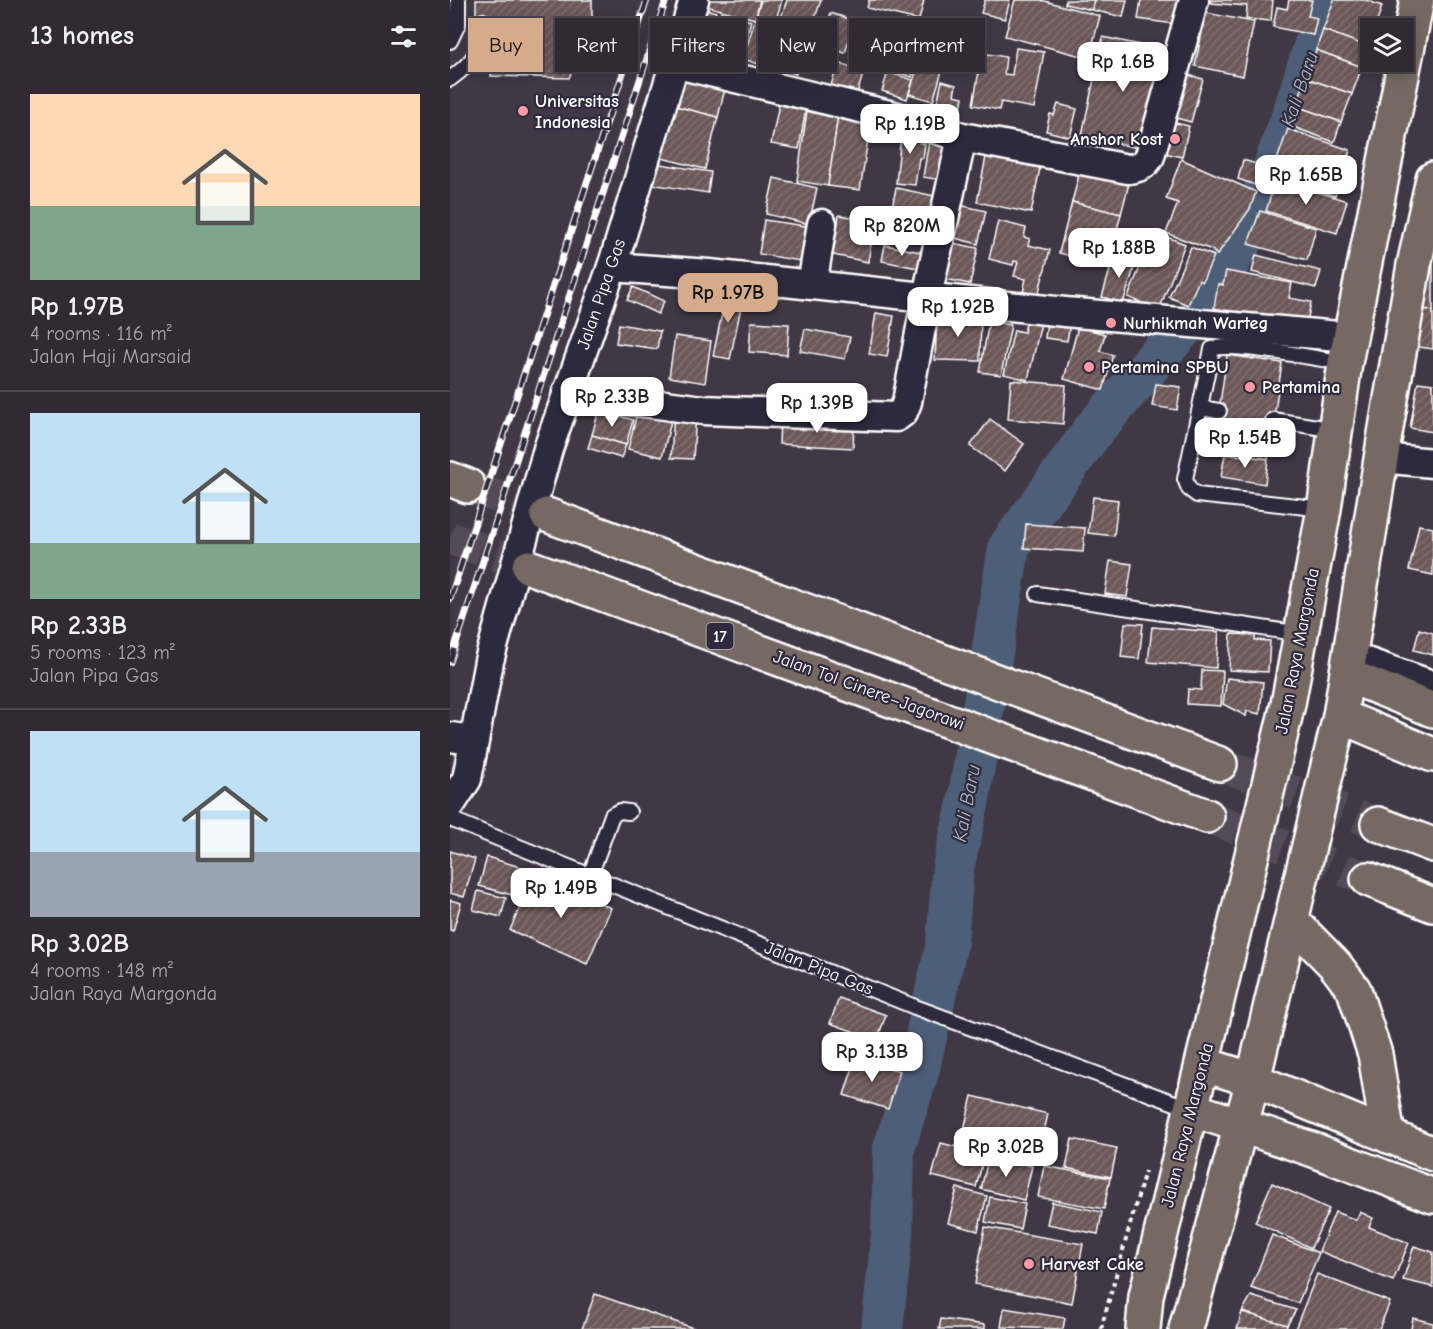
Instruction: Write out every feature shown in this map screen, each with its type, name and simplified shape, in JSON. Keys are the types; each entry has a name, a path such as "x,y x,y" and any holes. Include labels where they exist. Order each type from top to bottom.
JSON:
{"main road":[{"name":"Jalan Raya Margonda","path":"1143,1329 1146,1296 1288,704 1324,509 1348,350 1417,0"},
{"path":"1186,1329 1253,1080 1340,716 1414,266 1433,179"},
{"path":"547,515 1220,764"},
{"name":"Jalan Tol Cinere–Jagorawi","path":"529,567 1207,816"},
{"path":"1348,667 1433,710"},
{"path":"1340,716 1433,755"},
{"path":"1378,824 1433,845"},
{"path":"1368,879 1433,905"},
{"path":"1292,921 1335,965 1354,990 1375,1054 1388,1136"},
{"path":"1202,1064 1253,1080 1433,1154"},
{"path":"1191,1109 1433,1196"},
{"name":"Jalan Raya Margonda","path":"1117,1329 1146,1296"}],"street":[{"name":"Jalan Pipa Gas","path":"688,18 694,0"},
{"path":"711,72 894,116 962,137 1128,169 1145,164 1150,156 1194,0"},
{"name":"Jalan Pipa Gas","path":"450,805 467,779 462,738 489,661 545,460 612,267 670,72"},
{"path":"567,392 703,410 896,417 903,412 907,402 927,296 962,137"},
{"path":"812,285 822,224"},
{"path":"612,267 1179,322 1348,350"},
{"path":"1382,458 1433,463"},
{"path":"1348,667 1433,688"}],"lane":[{"path":"450,41 458,24 458,0"},
{"path":"450,79 468,66"},
{"path":"1324,509 1197,495 1189,489 1185,479 1212,349 1218,347 1348,350"},
{"path":"1200,408 1219,411"},
{"path":"1273,420 1336,430"},
{"path":"1038,594 1301,634"},
{"path":"590,876 612,815 620,811 629,812"},
{"name":"Jalan Pipa Gas","path":"450,819 915,1007 1191,1109"}],"path":[{"path":"1101,1329 1146,1168"}],"building":[{"path":"476,0 592,0 592,18 555,18 555,72 572,72 569,78 491,76 491,72 543,72 543,18 476,18"},
{"path":"708,0 760,0 755,19 706,6"},
{"path":"761,0 782,0 776,18 758,18 758,64 746,60 746,49"},
{"path":"787,0 821,0 815,18 781,18"},
{"path":"869,0 924,0 920,18 867,8"},
{"path":"985,0 1010,0 1005,19 981,13"},
{"path":"1015,0 1041,0 1100,16 1089,58 1005,36"},
{"path":"1066,0 1094,0 1092,10 1065,4"},
{"path":"1094,0 1127,0 1123,17 1092,10"},
{"path":"1141,0 1178,0 1174,24 1138,19"},
{"path":"1211,0 1273,0 1271,21 1246,19 1247,6 1211,3"},
{"path":"1289,0 1312,0 1308,16 1317,18 1313,35 1273,27 1277,7 1287,9"},
{"path":"1334,0 1366,0 1382,6 1378,18 1360,18 1360,44 1323,30"},
{"path":"698,7 716,12 714,18 695,18"},
{"path":"721,12 741,18 719,18"},
{"path":"831,13 849,19 849,40 845,53 837,50 837,18 829,18"},
{"path":"1206,13 1254,22 1243,76 1195,66"},
{"path":"746,20 751,21 746,36"},
{"path":"1323,30 1360,44 1360,66 1316,50"},
{"path":"1103,37 1164,50 1142,149 1082,135"},
{"path":"1016,48 1044,52 1034,108 1001,102 999,110 973,105 979,72 985,72 985,54 1006,57 1004,74 1012,75"},
{"path":"1316,50 1360,66 1352,94 1306,78"},
{"path":"838,63 849,66 849,72 864,72 855,100 829,92"},
{"path":"675,72 726,85 718,117 667,104"},
{"path":"888,72 913,80 907,99 882,91"},
{"path":"896,72 914,72 912,77"},
{"path":"916,72 942,72 933,101 909,94"},
{"path":"1181,73 1203,79 1191,122 1169,116"},
{"path":"1306,78 1352,94 1341,122 1296,106"},
{"path":"942,81 956,85 954,95 963,97 961,108 937,103"},
{"path":"667,104 718,117 705,169 654,156"},
{"path":"779,104 806,109 799,149 771,144"},
{"path":"1058,104 1077,109 1070,137 1046,131 1050,114 1054,115"},
{"path":"1296,106 1341,122 1334,142 1288,125"},
{"path":"807,111 838,115 828,186 797,181"},
{"path":"838,115 871,120 860,190 828,186"},
{"name":"Anshor Kost","path":"1167,121 1189,126 1182,157 1160,152"},
{"path":"902,126 922,128 920,143 925,144 923,158 919,158 915,185 896,183"},
{"path":"1288,129 1350,150 1335,196 1272,174"},
{"path":"930,135 955,139 947,181 923,177"},
{"path":"986,157 1040,168 1031,213 977,202"},
{"path":"1181,159 1256,192 1250,209 1217,255 1212,250 1166,233 1178,203 1166,199"},
{"path":"1243,160 1263,166 1255,185 1238,179"},
{"path":"648,162 711,172 708,193 644,183"},
{"path":"1082,163 1131,176 1121,214 1072,202"},
{"path":"774,178 817,188 809,224 766,214"},
{"path":"1276,179 1347,201 1337,233 1266,211"},
{"path":"896,188 935,196 929,230 889,223"},
{"path":"1072,202 1121,214 1108,265 1059,253"},
{"path":"955,204 986,211 978,244 947,236"},
{"path":"1260,211 1316,228 1307,260 1248,244"},
{"path":"839,215 875,221 868,262 833,255"},
{"path":"764,220 812,227 806,262 759,254"},
{"path":"998,221 1026,228 1024,237 1030,239 1028,245 1050,250 1038,295 1023,292 1026,279 1014,276 1018,262 1014,261 1013,265 989,259"},
{"path":"1154,232 1185,244 1159,310 1128,297"},
{"path":"947,242 978,248 970,284 940,278"},
{"path":"885,245 921,252 918,268 882,261"},
{"path":"1191,247 1214,256 1202,282 1199,280 1188,305 1169,297"},
{"path":"1256,255 1321,271 1316,288 1252,272"},
{"path":"1114,256 1136,262 1123,303 1102,297"},
{"path":"1428,259 1433,259 1433,311 1419,308"},
{"path":"1226,271 1292,283 1289,298 1311,302 1306,327 1214,308 1218,284 1223,285"},
{"path":"633,287 664,301 658,314 627,300"},
{"path":"727,290 744,293 730,359 713,356"},
{"path":"1419,308 1433,311 1433,349 1412,346"},
{"path":"876,313 894,316 887,357 869,354"},
{"path":"937,314 981,315 980,361 935,360"},
{"path":"1027,319 1041,323 1028,380 1004,374 1014,330 1024,332"},
{"path":"989,321 1011,325 1001,375 980,372"},
{"path":"1047,321 1070,324 1067,341 1045,338"},
{"path":"751,322 789,324 787,355 749,352"},
{"path":"619,324 660,331 657,349 616,343"},
{"name":"Pertamina SPBU","path":"1078,327 1105,334 1100,351 1113,355 1103,390 1064,379"},
{"path":"805,329 850,337 845,359 800,351"},
{"path":"675,336 711,341 705,383 669,377"},
{"name":"Pertamina","path":"1227,355 1282,363 1268,459 1213,452"},
{"path":"1011,380 1066,385 1063,424 1008,419"},
{"path":"1418,382 1433,384 1433,432 1410,428"},
{"path":"1156,384 1181,387 1177,410 1152,406"},
{"path":"638,409 672,417 662,457 628,449"},
{"path":"599,410 633,420 626,445 592,435"},
{"path":"674,413 696,414 693,459 671,458"},
{"path":"990,419 1024,444 1005,471 970,446"},
{"path":"780,420 854,423 853,448 779,444"},
{"path":"592,435 626,445 621,458 588,448"},
{"path":"1225,454 1268,459 1265,484 1221,477"},
{"path":"1093,497 1118,500 1114,536 1088,533"},
{"path":"1026,524 1085,528 1083,552 1024,548"},
{"path":"1419,525 1433,528 1433,575 1409,570"},
{"path":"1110,561 1132,564 1127,597 1105,594"},
{"path":"1125,623 1143,624 1139,659 1121,657"},
{"path":"1152,627 1219,632 1216,668 1148,662"},
{"path":"1419,629 1433,633 1433,655 1414,650"},
{"path":"1231,634 1255,635 1255,640 1270,641 1268,672 1229,670"},
{"path":"1202,670 1223,671 1221,706 1187,704 1188,689 1201,690"},
{"path":"1227,678 1263,682 1260,714 1247,711 1246,716 1223,704"},
{"path":"450,851 475,859 464,897 450,893"},
{"path":"487,857 524,868 516,896 479,886"},
{"path":"534,875 611,908 587,964 510,930"},
{"path":"478,891 506,898 501,917 473,910"},
{"path":"450,900 461,903 453,931 450,930"},
{"path":"839,998 886,1015 877,1040 830,1023"},
{"path":"856,1058 900,1071 888,1109 844,1095"},
{"path":"972,1096 1048,1114 1039,1153 963,1134"},
{"path":"1072,1139 1117,1148 1111,1177 1066,1168"},
{"path":"941,1143 985,1154 976,1187 932,1176"},
{"path":"989,1155 1032,1166 1024,1200 981,1189"},
{"path":"1044,1166 1110,1178 1104,1209 1038,1197"},
{"path":"1272,1183 1329,1209 1311,1248 1255,1222"},
{"path":"957,1188 987,1196 978,1231 948,1223"},
{"path":"990,1197 1025,1204 1020,1229 985,1222"},
{"path":"1052,1202 1102,1212 1098,1234 1047,1224"},
{"path":"1335,1212 1356,1220 1360,1212 1373,1218 1369,1227 1409,1243 1393,1281 1319,1251"},
{"name":"Harvest Cake","path":"985,1227 1083,1244 1072,1303 975,1284"},
{"path":"1272,1235 1319,1253 1298,1303 1251,1288"},
{"path":"1414,1246 1433,1252 1433,1287 1403,1280"},
{"path":"1317,1274 1390,1302 1379,1329 1295,1329"},
{"path":"595,1294 696,1329 582,1329"},
{"path":"1251,1296 1296,1310 1287,1325 1242,1312"},
{"path":"1004,1308 1065,1318 1063,1329 1001,1327"},
{"path":"1242,1312 1287,1325 1286,1329 1237,1329"},
{"path":"1413,1318 1433,1323 1433,1329 1411,1329"},
{"path":"941,1319 985,1325 985,1329 939,1329"}],"waterway":[{"name":"Kali Baru","path":"1203,305 1254,221 1292,117 1329,0"},
{"name":"Kali Baru","path":"882,1329 892,1234 894,1148 918,1072 947,943 953,868 968,804 1009,547 1095,428 1180,331"}],"tunnel":[{"path":"468,486 547,515"},
{"path":"450,538 529,567"},
{"path":"1220,764 1378,824"},
{"path":"1207,816 1368,879"}],"railway":[{"path":"450,599 647,0"},
{"path":"450,662 666,0"}],"place":[{"name":"Universitas Indonesia","path":"523,111"},
{"name":"Anshor Kost","path":"1175,139"},
{"name":"Nurhikmah Warteg","path":"1111,323"},
{"name":"Pertamina SPBU","path":"1089,367"},
{"name":"Pertamina","path":"1250,387"},
{"name":"Harvest Cake","path":"1029,1264"}]}
